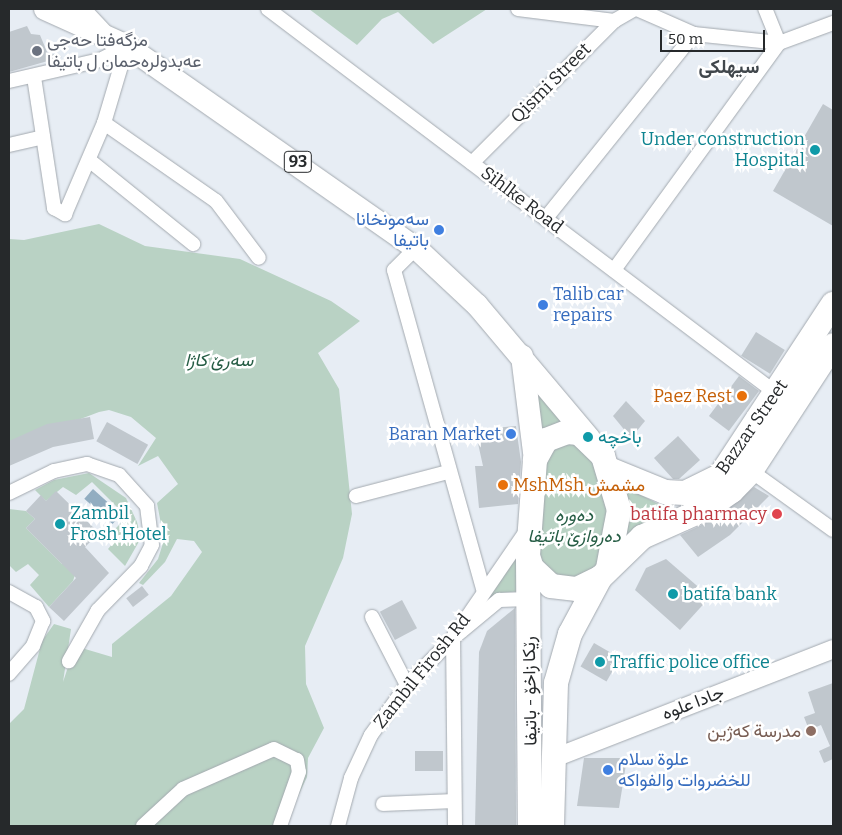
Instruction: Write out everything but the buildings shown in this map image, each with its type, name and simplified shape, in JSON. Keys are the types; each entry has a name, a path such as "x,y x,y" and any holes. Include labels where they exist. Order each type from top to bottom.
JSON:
{"highway":[{"name":"Bazzar Street","path":"609,469 664,492 704,487 720,476 833,304"},
{"name":"Bazzar Street","path":"604,573 642,537 721,500 750,471 833,345"},
{"path":"528,556 541,579 558,588 577,590 604,573 619,524 609,469 589,438 567,432 556,434 539,449 535,460"},
{"name":"رێکا زاخۆ - باتیفا","path":"530,826 528,556 535,460"},
{"name":"رێکا زاخۆ - باتیفا","path":"552,826 554,709 561,658 604,573"}],"main road":[{"name":"93","path":"45,9 128,46 416,248 477,304 589,438"},
{"path":"80,9 106,37"},
{"path":"522,356 535,460"}],"street":[{"name":"Sihlke Road","path":"268,9 776,393"},
{"path":"518,9 614,21"},
{"name":"Qismi Street","path":"472,163 614,21 636,9"},
{"path":"636,9 694,34 779,43 833,22"},
{"path":"764,9 779,43"},
{"path":"546,218 694,34"},
{"path":"614,270 779,43"},
{"path":"9,81 34,77 100,60 128,46"},
{"path":"34,77 43,137 58,213 70,209 104,123 128,46"},
{"path":"104,123 150,151 216,201 259,258"},
{"path":"9,145 43,137"},
{"path":"90,160 193,244"},
{"path":"416,248 394,270 448,472 484,592"},
{"path":"9,493 54,471 87,464 119,475 147,506 152,545 145,560 82,631 69,661"},
{"path":"750,471 831,523"},
{"path":"356,496 448,472"},
{"name":"Zambil Firosh Rd","path":"338,826 351,778 370,736 407,685 453,638 529,527"},
{"path":"9,592 36,607 43,621 33,646 9,674"},
{"path":"455,826 453,638 499,600 529,600"},
{"path":"372,617 407,685"},
{"name":"جادا علوه","path":"554,758 833,648"},
{"path":"144,826 183,789 274,749 297,760 299,772 280,826"},
{"path":"384,804 454,801"}],"green space":[{"path":"309,9 487,9 433,44 398,12 382,19 357,45"},
{"name":"سەرێ کاژا","path":"99,224 145,246 240,259 331,301 360,321 318,353 339,389 352,514 343,558 305,646 306,684 324,728 308,758 307,777 284,826 9,826 9,724 24,709 42,641 54,624 71,629 63,682 75,646 112,657 112,644 171,596 202,552 194,541 177,539 165,562 143,585 139,583 158,559 164,540 157,503 178,484 158,456 138,466 156,438 131,417 109,410 99,412 9,446 9,239 24,240"},
{"path":"535,379 573,425 542,436"},
{"name":"ده‌وره‌ ده‌روازێ باتيفا","path":"574,439 602,468 612,533 592,575 559,585 538,565 536,524 549,447"},
{"path":"89,473 126,498 137,522 141,538 125,566 108,549 117,538 112,532 127,517 92,482 76,495 63,487 46,501 35,490 54,480"},
{"path":"622,485 666,508 623,547"},
{"path":"9,509 26,511 35,519 26,528 62,564 79,562 73,581 49,607 30,585 39,575 28,564 16,572 9,565"},
{"path":"522,547 523,591 500,593 487,601"}],"water":[{"path":"93,489 121,514 113,524 84,499"}],"place":[{"name":"مزگەفتا حەجی عەبدولرەحمان ل باتیفا","path":"37,51"},
{"name":"Under construction Hospital","path":"815,150"},
{"name":"سه‌مونخانا باتيفا","path":"439,230"},
{"name":"Talib car repairs","path":"543,305"},
{"name":"Paez Rest","path":"742,396"},
{"name":"Baran Market","path":"511,434"},
{"name":"باخچە","path":"588,437"},
{"name":"MshMsh مشمش","path":"503,485"},
{"name":"batifa pharmacy","path":"777,514"},
{"name":"Zambil Frosh Hotel","path":"60,524"},
{"name":"batifa bank","path":"673,594"},
{"name":"Traffic police office","path":"600,662"},
{"name":"مدرسة كه‌ژين","path":"811,731"},
{"name":"علوة سلام للخضروات والفواكه","path":"608,770"}],"district":[{"name":"سيهلكى","path":"729,67"}]}
